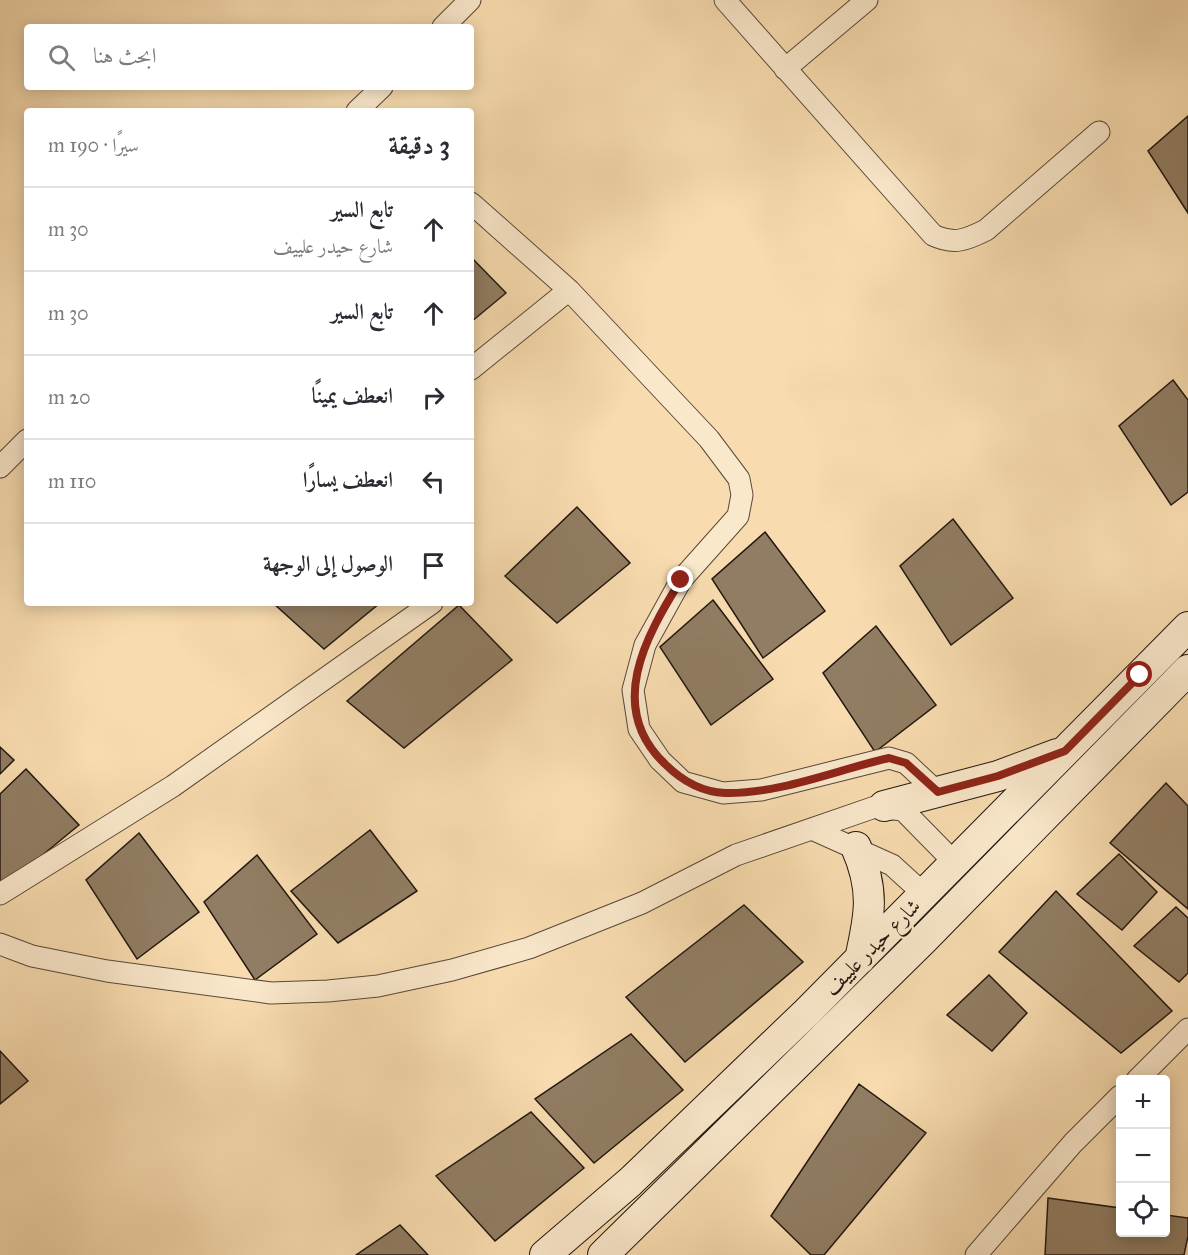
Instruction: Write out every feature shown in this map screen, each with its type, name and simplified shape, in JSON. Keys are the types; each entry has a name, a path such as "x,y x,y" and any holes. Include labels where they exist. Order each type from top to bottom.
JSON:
{"main road":[{"name":"شارع حيدر علييف","path":"545,1255 630,1182 860,959 1188,627"},
{"name":"شارع حيدر علييف","path":"603,1255 691,1172 1188,670"},
{"path":"884,806 998,776 1065,751"},
{"path":"856,847 870,893 868,925 860,959"}],"street":[{"path":"446,24 470,0"},
{"path":"725,0 933,235 947,242 965,241 986,230 1100,132"},
{"path":"785,69 867,0"},
{"path":"363,108 379,90"},
{"path":"474,206 569,290 709,439 739,479 742,495 738,516 681,580 645,645 633,690 639,729 660,760 683,782 723,793 761,790 889,758 906,763 938,792"},
{"path":"474,367 569,290"},
{"path":"0,466 24,443"},
{"path":"0,894 173,786 428,606"},
{"path":"0,944 32,956 107,971 270,993 328,991 378,986 530,948 642,903 736,855 784,837 814,830 865,809 884,806 903,810 955,863"},
{"path":"814,830 892,865 925,895"},
{"path":"1142,1075 1188,1029"},
{"path":"976,1255 1073,1143 1116,1100"}],"building":[{"path":"1188,116 1188,213 1148,151"},
{"path":"474,260 506,293 474,320"},
{"path":"1173,380 1188,400 1188,492 1171,505 1119,426"},
{"path":"577,507 630,563 557,623 505,576"},
{"path":"953,519 1013,598 951,645 900,566"},
{"path":"765,532 825,611 763,658 712,579"},
{"path":"713,600 773,679 711,725 660,647"},
{"path":"276,606 376,606 324,649"},
{"path":"458,606 512,660 404,748 347,701"},
{"path":"876,626 936,705 875,752 823,673"},
{"path":"0,747 14,760 0,774"},
{"path":"26,769 79,825 6,885 0,880 0,794"},
{"path":"1166,783 1188,806 1188,909 1110,843"},
{"path":"370,830 417,891 338,943 291,891"},
{"path":"139,833 199,912 137,959 86,880"},
{"path":"1119,854 1157,892 1122,930 1077,894"},
{"path":"257,855 317,934 255,980 204,902"},
{"path":"1056,891 1172,1011 1121,1053 999,952"},
{"path":"744,905 803,962 685,1062 626,997"},
{"path":"1176,907 1188,918 1188,973 1179,982 1134,946"},
{"path":"989,975 1027,1013 992,1051 947,1015"},
{"path":"631,1034 683,1090 594,1163 535,1099"},
{"path":"0,1051 28,1081 0,1104"},
{"path":"859,1084 926,1133 824,1255 811,1255 771,1216"},
{"path":"531,1112 584,1168 495,1241 436,1176"},
{"path":"1048,1198 1116,1207 1116,1237 1170,1237 1170,1216 1188,1218 1188,1236 1184,1255 1045,1255"},
{"path":"400,1225 428,1255 356,1255"}],"route":[{"path":"681,580 645,645 633,690 639,729 660,760 683,782 723,793 761,790 889,758 900,759 906,763 938,792 998,776 1065,751 1140,675"}]}
